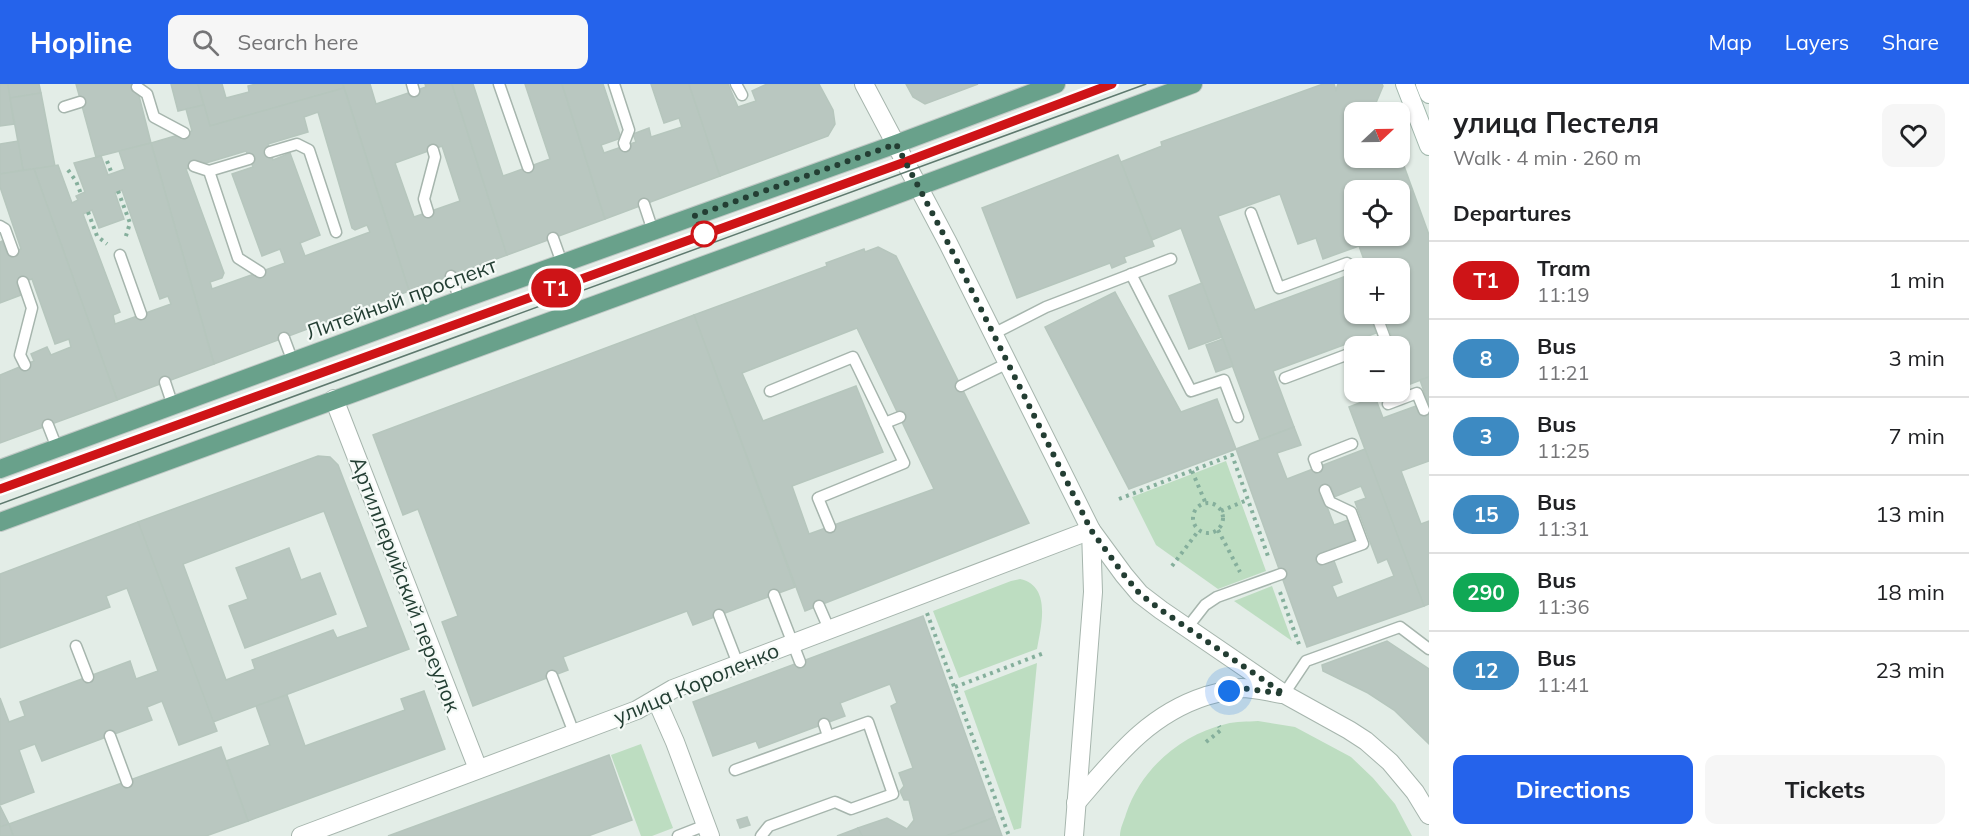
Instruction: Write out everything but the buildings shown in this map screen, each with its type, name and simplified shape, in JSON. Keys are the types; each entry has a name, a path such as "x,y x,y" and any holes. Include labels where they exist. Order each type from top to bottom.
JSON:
{"main road":[{"name":"Литейный проспект","path":"0,469 1056,84"},
{"path":"0,522 1193,84"}],"street":[{"path":"864,84 918,186 1091,530 1124,575 1140,594 1187,628 1284,694 1366,741 1390,762 1415,792 1429,815"},
{"path":"1405,84 1429,146"},
{"path":"1425,84 1429,94"},
{"name":"Артиллерийский переулок","path":"334,399 478,769"},
{"path":"1074,836 1093,592 1091,530"},
{"name":"улица Короленко","path":"301,836 637,710 673,689 1091,530"},
{"path":"1076,803 1127,744 1161,716 1187,702 1242,688 1284,694"},
{"path":"656,699 675,742 708,831"}],"lane":[{"path":"499,84 528,167"},
{"path":"614,84 629,129 625,146"},
{"path":"736,84 742,95"},
{"path":"137,87 147,94 154,117 184,134"},
{"path":"63,107 80,102"},
{"path":"270,152 297,144 309,150 336,232"},
{"path":"428,212 424,199 435,157 433,150"},
{"path":"194,166 209,171 249,159"},
{"path":"209,171 238,258 260,272"},
{"path":"644,204 654,231"},
{"path":"1251,213 1279,288 1344,264"},
{"path":"0,226 5,229 13,251"},
{"path":"553,238 562,263"},
{"path":"120,255 141,315"},
{"path":"993,334 1046,307 1171,259"},
{"path":"1131,274 1191,391 1224,380 1238,417"},
{"path":"452,276 460,300"},
{"path":"23,282 32,308 20,355 25,365"},
{"path":"284,338 293,362"},
{"path":"1285,378 1344,356"},
{"path":"770,392 853,357 904,463 818,498 830,527"},
{"path":"961,386 1008,363"},
{"path":"165,382 173,406"},
{"path":"1388,404 1417,393 1424,410"},
{"path":"885,423 900,417"},
{"path":"48,425 57,448"},
{"path":"1317,467 1314,459 1352,444"},
{"path":"1322,559 1363,544 1351,512 1330,502 1325,490"},
{"path":"1187,628 1205,605 1217,597 1278,575"},
{"path":"774,595 800,662"},
{"path":"819,606 829,629"},
{"path":"719,615 738,664"},
{"path":"1284,694 1306,662 1400,627 1429,649"},
{"path":"76,646 88,677"},
{"path":"552,676 574,733"},
{"path":"735,770 868,722 893,794 851,809 835,802 769,826 760,836"},
{"path":"824,724 828,736"},
{"path":"110,736 127,782"},
{"path":"678,836 708,831"}],"path":[{"path":"107,161 112,174"},
{"path":"68,170 81,194"},
{"path":"118,191 130,224 120,255"},
{"path":"87,212 97,236"},
{"path":"1119,499 1232,455 1278,575 1306,662"},
{"path":"1192,471 1206,504"},
{"path":"1221,511 1248,500"},
{"path":"1206,504 1216,506 1221,511 1223,521 1218,530 1211,533 1199,530 1195,524 1195,513 1199,507 1206,504"},
{"path":"1172,566 1199,530"},
{"path":"1218,530 1247,586"},
{"path":"925,607 1009,836"},
{"path":"955,687 1044,653"},
{"path":"1206,742 1221,730 1219,726"}],"green space":[{"path":"1226,461 1266,571 1218,589 1156,545 1132,497"},
{"path":"1020,579 1030,583 1037,590 1040,598 1042,619 1037,649 959,678 933,611"},
{"path":"1272,586 1292,641 1234,601"},
{"path":"1037,663 1021,828 1014,830 964,691"},
{"path":"1258,721 1295,727 1351,757 1395,804 1412,836 1120,836 1122,825 1141,782 1164,756 1193,736 1209,729 1230,723"},
{"path":"641,744 673,828 652,836 641,836 611,755"}],"tram line":[{"path":"0,489 905,162 1112,84"},
{"name":"Т1","path":"0,489 905,162 1112,84"},
{"path":"0,504 1146,84"}],"route":[{"path":"704,234 694,216 896,144 1091,530 1140,594 1284,694 1242,688 1229,691"}]}
